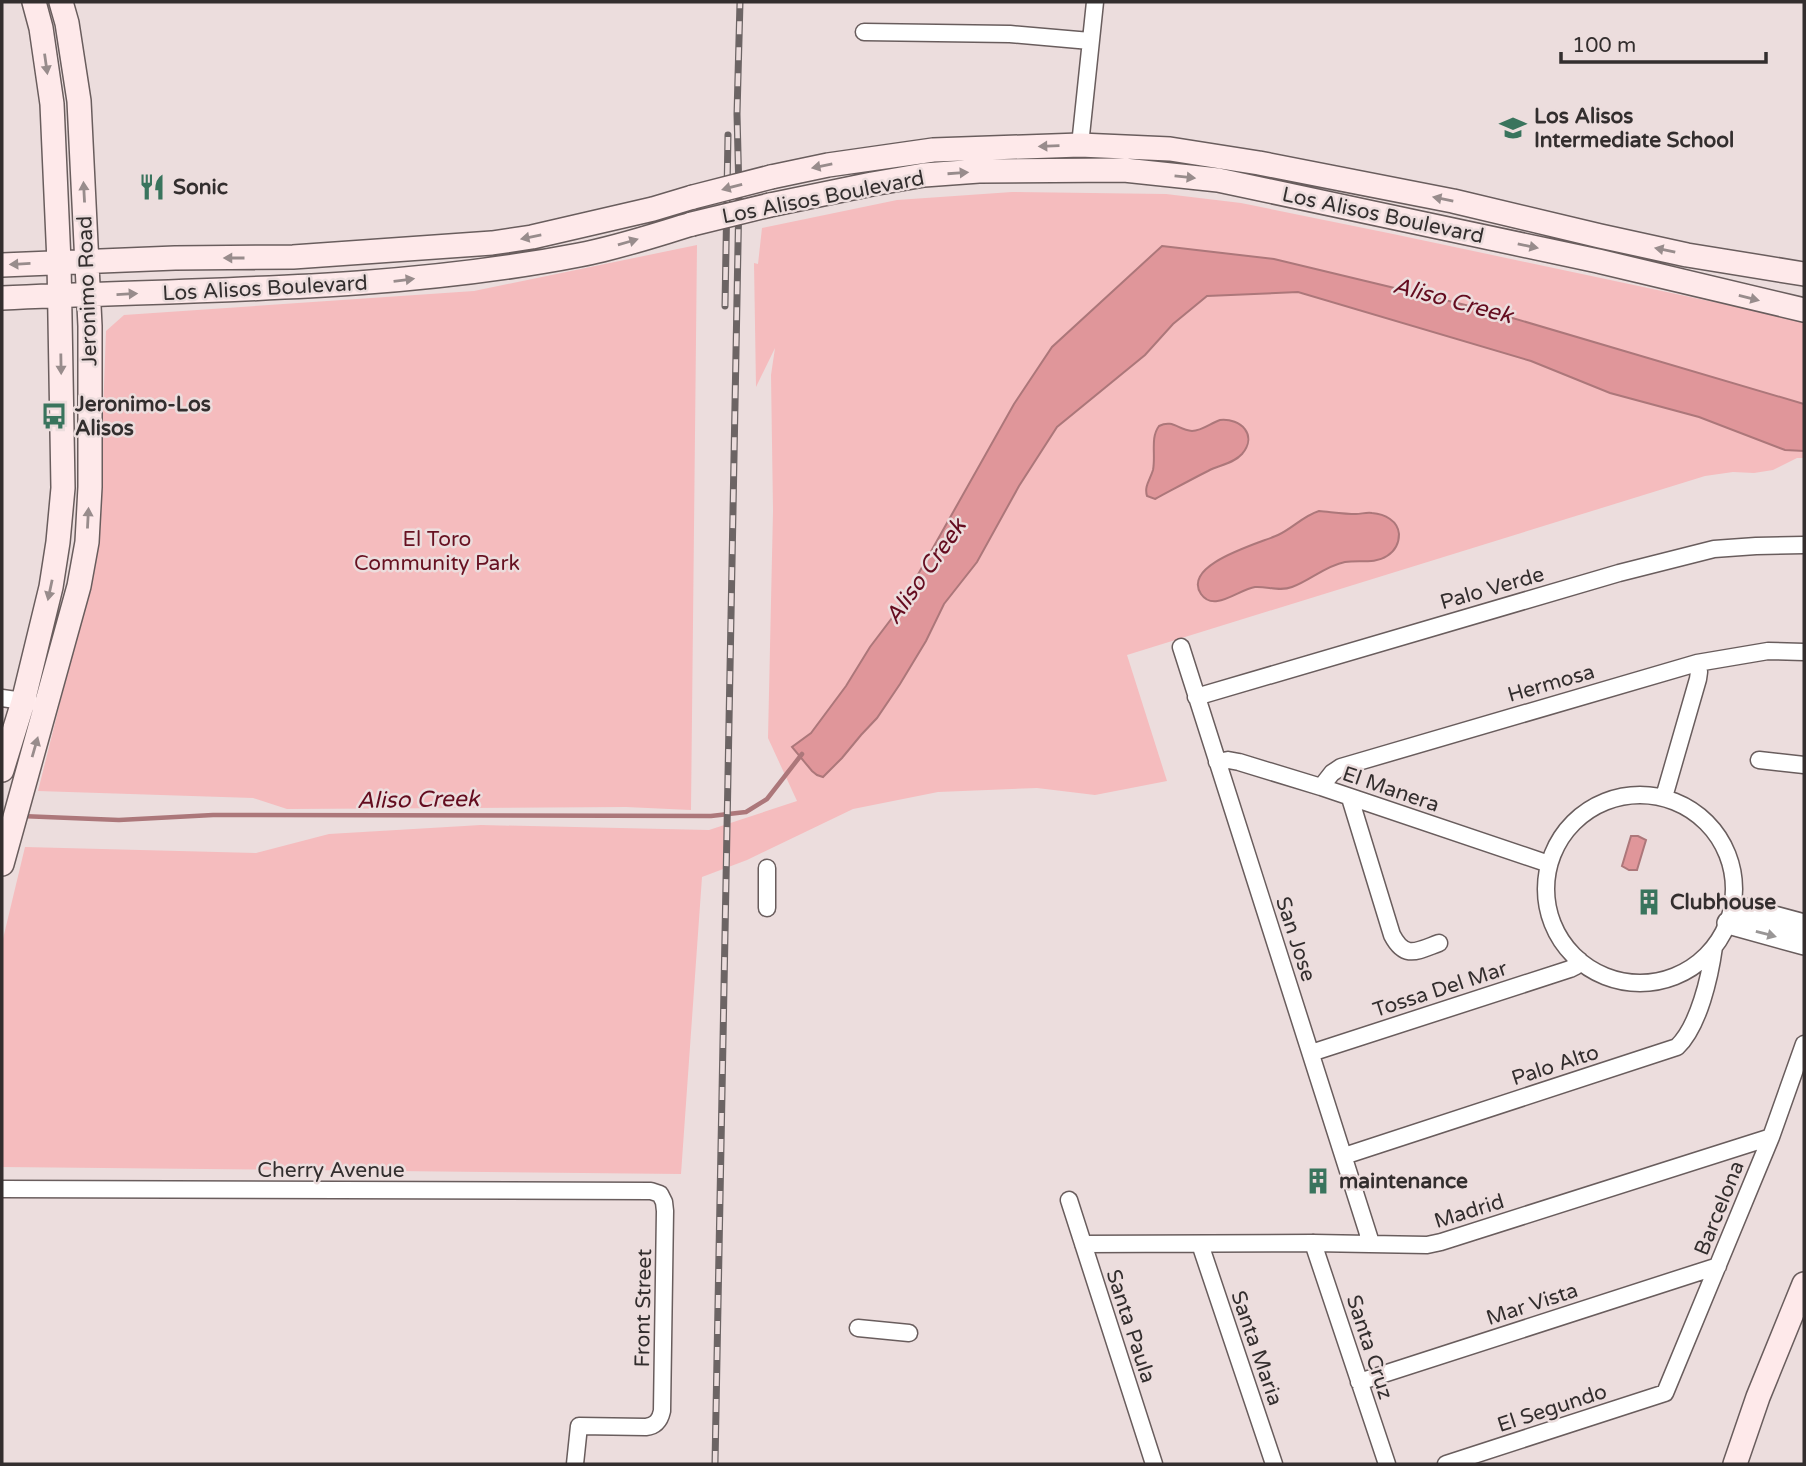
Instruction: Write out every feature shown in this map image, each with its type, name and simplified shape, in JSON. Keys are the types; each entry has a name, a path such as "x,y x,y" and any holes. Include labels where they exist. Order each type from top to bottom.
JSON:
{"main road":[{"name":"Jeronimo Road","path":"2,770 12,700 51,587 63,488 59,262 52,104 41,29 34,2"},
{"name":"Jeronimo Road","path":"5,854 79,586 87,542 90,487 89,295 79,102 67,23 61,2"},
{"name":"Los Alisos Boulevard","path":"2,265 87,260 293,257 492,243 532,237 653,209 828,164 933,150 1080,145 1170,149 1259,163 1453,201 1687,255 1804,274"},
{"name":"Los Alisos Boulevard","path":"2,298 374,283 581,255 770,205 925,175 979,171 1124,170 1218,180 1598,261 1804,310"},
{"path":"1735,1464 1758,1397 1804,1284"}],"street":[{"path":"1080,145 1095,2"},
{"path":"864,32 1010,34 1090,41"},
{"name":"Palo Verde","path":"1196,697 1619,573 1714,549 1804,545"},
{"name":"San Jose","path":"1181,647 1371,1243"},
{"name":"Hermosa","path":"1321,788 1341,766 1697,663 1768,651 1804,652"},
{"path":"1664,797 1698,679 1697,663"},
{"path":"12,700 47,703"},
{"path":"1759,760 1804,765"},
{"name":"El Manera","path":"1217,762 1239,762 1549,864"},
{"path":"1639,794 1664,797 1696,813 1720,838 1732,871 1734,889 1730,915 1714,947 1704,958 1679,975 1634,983 1612,978 1592,969 1568,950 1559,937 1548,909 1546,879 1558,841 1573,822 1592,807 1615,797 1639,794"},
{"path":"1350,798 1396,944 1409,952 1439,943"},
{"path":"767,868 767,908"},
{"path":"1730,915 1804,925"},
{"path":"1730,915 1804,944"},
{"name":"Palo Alto","path":"1343,1156 1677,1047 1690,1029 1710,977 1714,947"},
{"name":"Tossa Del Mar","path":"1311,1054 1570,969 1576,966 1579,960"},
{"name":"Barcelona","path":"1668,1387 1771,1137 1804,1044"},
{"name":"Madrid","path":"1083,1244 1427,1245 1771,1137"},
{"name":"Cherry Avenue","path":"2,1189 650,1191 660,1194"},
{"name":"Front Street","path":"575,1464 579,1426 646,1427 652,1426 660,1418 665,1211 660,1194"},
{"name":"Santa Paula","path":"1069,1200 1154,1464"},
{"name":"Santa Cruz","path":"1313,1243 1387,1464"},
{"name":"Santa Maria","path":"1200,1244 1274,1464"},
{"name":"Mar Vista","path":"1359,1382 1718,1266"},
{"path":"858,1328 908,1333"},
{"name":"El Segundo","path":"1446,1464 1659,1396 1665,1393 1668,1387"}],"green space":[{"path":"1012,192 1166,194 1241,203 1804,321 1804,458 1797,458 1773,470 1705,476 1127,655 1167,781 1095,795 1037,788 938,792 853,809 747,860 702,877 681,1174 2,1167 2,943 25,847 256,853 329,834 481,825 709,830 797,801 768,738 773,511 771,375 775,348 756,387 754,263 758,264 762,228 897,200"},
{"name":"El Toro Community Park","path":"697,245 691,810 626,807 287,809 253,798 38,791 98,551 106,331 124,315 474,291"}],"water":[{"path":"1162,246 1274,259 1482,309 1804,404 1804,451 1785,450 1699,417 1610,393 1531,361 1298,292 1207,296 1173,324 1145,355 1057,427 1019,486 977,562 944,604 926,641 877,718 823,777 817,775 792,747 811,733 898,610 1014,404 1052,347"},
{"path":"1220,420 1235,422 1245,429 1248,440 1242,454 1155,499 1147,496 1147,486 1154,464 1155,436 1159,426 1172,424 1196,431"},
{"path":"1319,511 1370,513 1386,517 1398,529 1397,544 1392,552 1382,558 1338,564 1287,588 1255,587 1220,601 1206,599 1201,594 1198,583 1202,573 1212,564 1278,535"},
{"path":"1631,836 1646,840 1637,870 1622,866"}],"waterway":[{"name":"Aliso Creek","path":"21,816 119,820 213,815 711,816 746,812 767,799 802,754"}],"railway":[{"path":"715,1464 739,193 737,114 740,2"},
{"path":"725,306 728,135"}],"place":[{"name":"Los Alisos Intermediate School","path":"1513,128"},
{"name":"Sonic","path":"152,187"},
{"name":"Jeronimo-Los Alisos","path":"54,416"},
{"name":"Clubhouse","path":"1649,902"},
{"name":"maintenance","path":"1318,1181"}]}
